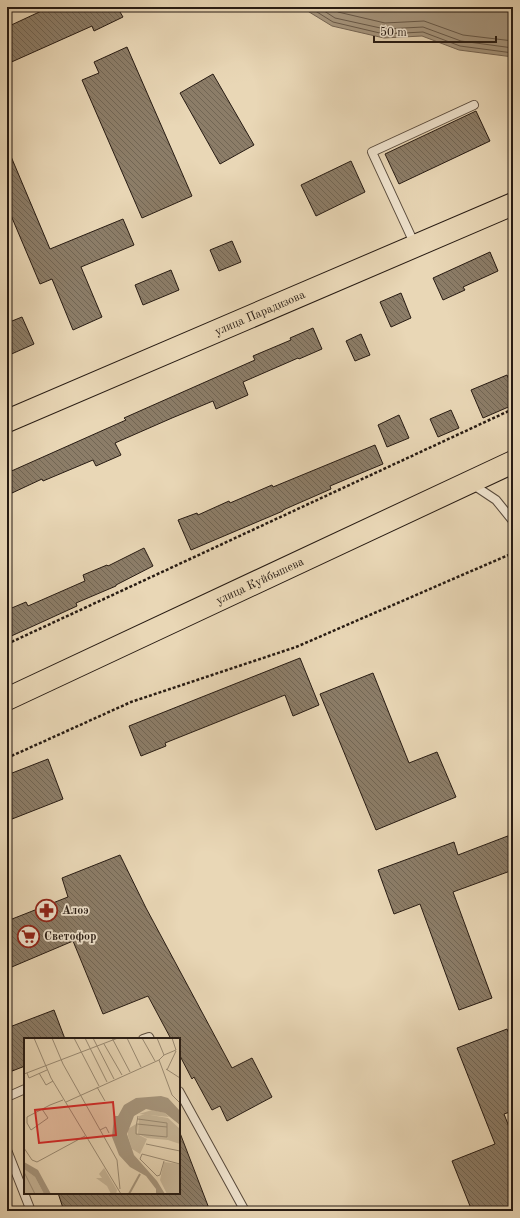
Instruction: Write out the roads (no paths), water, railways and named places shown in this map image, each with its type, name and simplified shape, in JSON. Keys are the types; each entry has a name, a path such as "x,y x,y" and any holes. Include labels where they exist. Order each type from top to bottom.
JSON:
{"highway":[{"name":"улица Парадизова","path":"7,421 513,204"},
{"name":"улица Куйбышева","path":"7,699 513,462"}],"lane":[{"path":"415,246 372,152 474,105"},
{"path":"470,482 496,500 513,521"},
{"path":"7,1097 24,1089"},
{"path":"180,1094 245,1211"},
{"path":"7,1150 24,1193"},
{"path":"24,1194 31,1211"}],"water":[{"path":"301,7 513,7 513,57 459,50 422,36 384,38 332,26"}],"place":[{"name":"Алоэ","path":"46,910"},
{"name":"Светофор","path":"28,936"}]}
